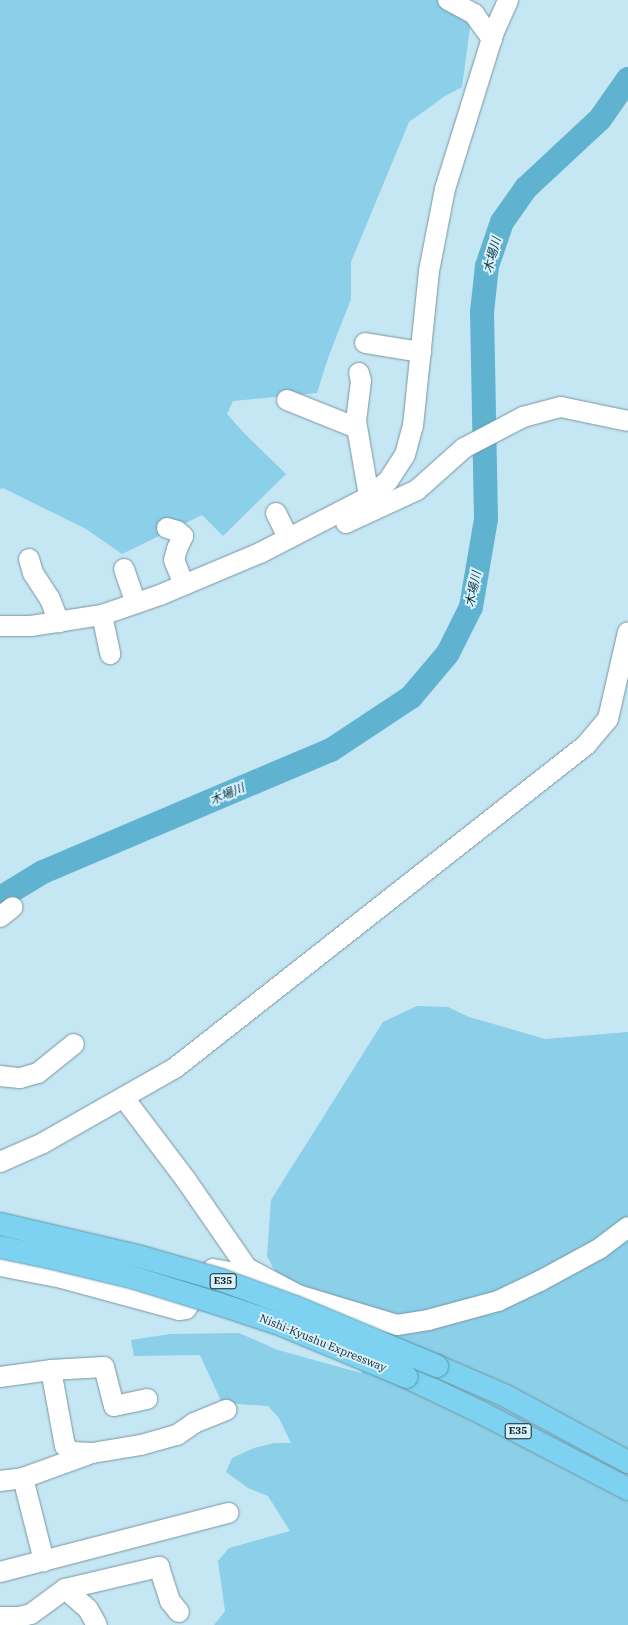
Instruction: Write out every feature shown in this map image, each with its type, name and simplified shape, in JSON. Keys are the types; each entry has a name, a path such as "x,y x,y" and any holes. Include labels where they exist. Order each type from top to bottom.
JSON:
{"highway":[{"name":"Nishi-Kyushu Expressway","path":"0,1224 138,1256 221,1280 295,1307 504,1395 628,1462"},
{"name":"Nishi-Kyushu Expressway","path":"0,1247 135,1278 282,1325 407,1377 482,1413 628,1489"}],"street":[{"path":"448,0 474,14 492,39"},
{"path":"0,626 31,626 102,615 136,603 184,585 260,553 369,496 388,481 406,455 413,426 429,272 445,190 492,39 508,0"},
{"path":"365,343 421,352"},
{"path":"359,373 361,381 356,421 369,496"},
{"path":"287,400 357,428"},
{"path":"260,553 293,548 417,490 464,448 523,417 562,407 628,421"},
{"path":"276,513 288,538"},
{"path":"167,528 177,531 183,536 176,549 174,560 184,585"},
{"path":"30,559 33,573 50,599 59,622"},
{"path":"124,569 136,603"},
{"path":"102,615 110,654"},
{"path":"0,1162 43,1143 175,1068 586,745 608,719 628,632"},
{"path":"0,1076 20,1078 38,1073 74,1044"},
{"path":"124,1098 186,1180 247,1268 298,1295 397,1325 428,1320 498,1301 540,1281 599,1249 628,1227"},
{"path":"0,1266 62,1278 179,1310 186,1308 213,1269 236,1273 256,1273"},
{"path":"0,1377 51,1370 104,1367 114,1406 147,1399"},
{"path":"51,1370 65,1446 72,1452 92,1453"},
{"path":"0,1482 23,1478 92,1453 141,1445 177,1435 194,1423 227,1410"},
{"path":"23,1478 44,1561"},
{"path":"0,1572 228,1513"},
{"path":"0,1617 19,1617 31,1614 65,1589 159,1567 170,1601 179,1612"},
{"path":"65,1589 88,1609 97,1625"}],"shaded area":[{"path":"0,0 440,0 471,20 462,87 445,96 409,122 351,262 351,299 328,358 317,393 233,401 227,414 244,433 286,474 223,536 202,515 122,554 86,529 3,488 0,489"},
{"path":"417,1006 448,1007 469,1017 545,1039 628,1032 628,1625 214,1625 225,1611 218,1561 229,1548 290,1531 268,1496 248,1488 226,1472 232,1458 254,1448 274,1443 291,1443 279,1418 268,1406 222,1403 200,1355 134,1356 131,1340 170,1334 239,1333 278,1350 361,1373 390,1320 281,1283 267,1256 271,1200 383,1022"}],"waterway":[{"name":"木場川","path":"0,898 43,872 331,750 411,697 448,653 471,607 486,519 482,312 487,266 502,222 526,188 600,119 628,79"}]}
